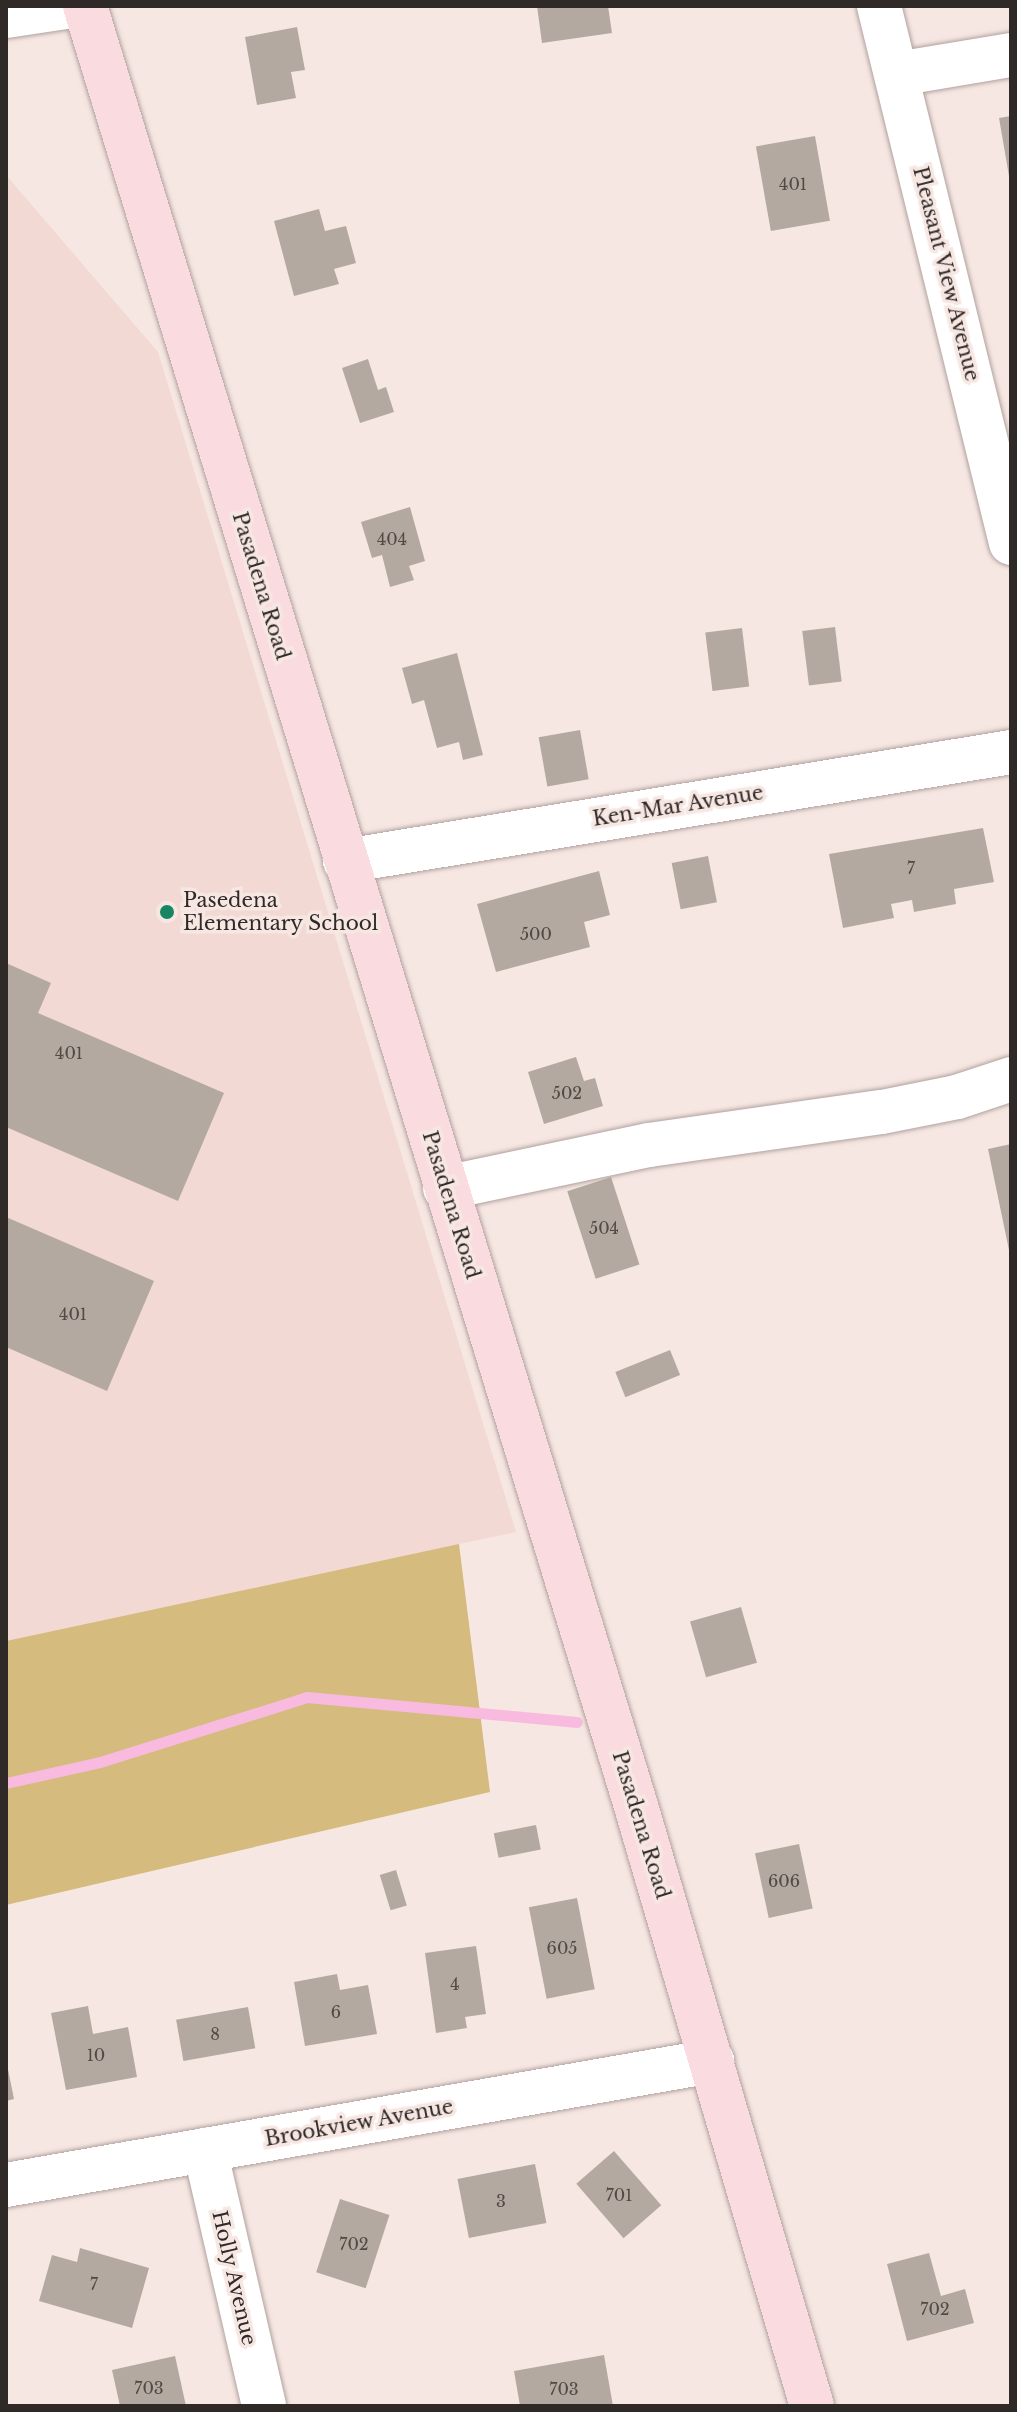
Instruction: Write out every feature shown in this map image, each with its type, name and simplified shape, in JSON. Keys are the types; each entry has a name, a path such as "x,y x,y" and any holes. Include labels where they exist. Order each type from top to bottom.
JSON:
{"main road":[{"name":"Pasadena Road","path":"85,6 712,2061 812,2406"}],"street":[{"path":"6,16 72,6"},
{"name":"Pleasant View Avenue","path":"879,6 1011,543"},
{"path":"897,74 1011,55"},
{"name":"Ken-Mar Avenue","path":"345,861 1011,752"},
{"path":"445,1188 649,1145 897,1109 1011,1079"},
{"name":"Brookview Avenue","path":"6,2185 712,2061"},
{"name":"Holly Avenue","path":"205,2150 264,2406"}],"shaded area":[{"name":"Pasedena Elementary School","path":"6,175 158,352 516,1532 6,1641"},
{"path":"459,1544 490,1792 6,1905 6,1641"}],"building":[{"path":"537,6 608,6 612,33 542,43"},
{"path":"297,27 305,70 291,72 296,98 257,105 245,37"},
{"path":"1011,116 1011,176 1009,176 999,118"},
{"path":"815,136 830,221 771,231 756,146"},
{"path":"319,209 325,231 346,226 356,263 334,269 339,284 294,296 274,221"},
{"path":"368,359 378,390 386,387 394,412 360,423 342,368"},
{"path":"410,507 425,561 409,566 414,580 390,587 382,555 372,558 361,522"},
{"path":"835,627 842,682 809,686 802,631"},
{"path":"742,628 749,687 712,691 705,633"},
{"path":"457,653 483,755 463,760 459,742 437,748 424,700 412,704 402,668"},
{"path":"580,730 589,779 547,787 539,737"},
{"path":"983,828 994,882 954,889 956,904 914,912 912,900 891,904 894,918 843,928 829,854"},
{"path":"708,856 717,902 681,909 672,863"},
{"path":"599,871 610,915 584,922 590,947 496,972 477,904"},
{"path":"6,963 51,983 38,1013 224,1093 178,1201 6,1127"},
{"path":"576,1057 584,1081 595,1078 603,1106 544,1124 528,1072"},
{"path":"1011,1144 1011,1255 1010,1255 988,1149"},
{"path":"611,1177 639,1264 596,1279 567,1191"},
{"path":"6,1217 154,1281 107,1391 6,1347"},
{"path":"670,1350 680,1375 625,1397 615,1372"},
{"path":"741,1607 757,1663 706,1677 690,1622"},
{"path":"536,1825 541,1850 499,1858 494,1833"},
{"path":"799,1844 813,1909 769,1918 755,1853"},
{"path":"396,1870 407,1905 391,1910 380,1875"},
{"path":"577,1898 595,1989 547,1999 529,1907"},
{"path":"476,1946 486,2014 465,2017 467,2028 436,2033 425,1953"},
{"path":"337,1974 340,1990 368,1985 377,2034 305,2046 294,1982"},
{"path":"88,2006 93,2034 128,2027 137,2077 66,2090 51,2013"},
{"path":"248,2007 255,2048 183,2061 176,2020"},
{"path":"6,2065 14,2099 6,2101"},
{"path":"614,2151 661,2205 624,2238 576,2184"},
{"path":"535,2164 546,2223 469,2238 457,2179"},
{"path":"340,2199 389,2215 366,2288 316,2272"},
{"path":"80,2248 149,2268 132,2328 39,2301 52,2255 77,2262"},
{"path":"929,2253 941,2296 965,2289 974,2323 907,2341 887,2264"},
{"path":"604,2355 613,2406 520,2406 514,2371"},
{"path":"175,2356 186,2406 120,2406 112,2370"}],"waterway":[{"path":"6,1783 100,1762 307,1697 577,1722"}],"place":[{"name":"Pasedena Elementary School","path":"167,912"}]}
